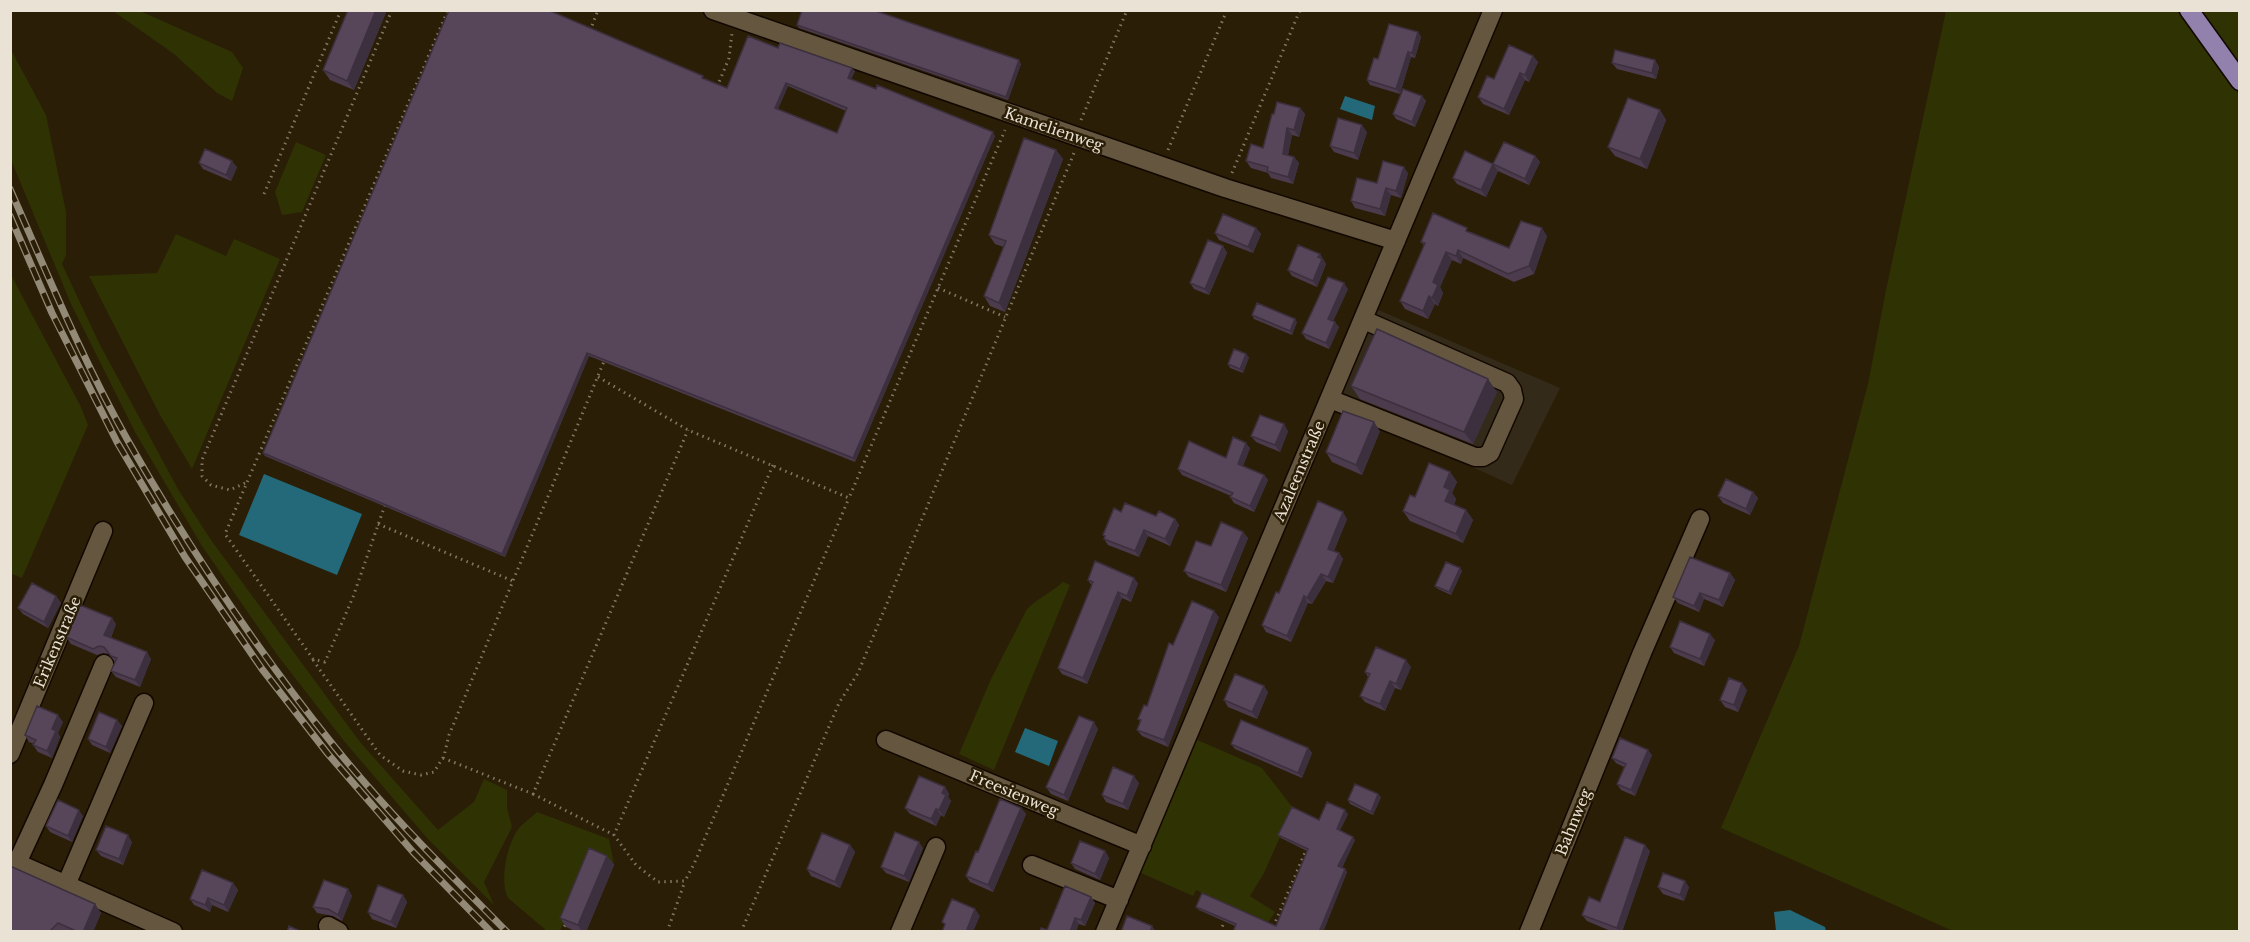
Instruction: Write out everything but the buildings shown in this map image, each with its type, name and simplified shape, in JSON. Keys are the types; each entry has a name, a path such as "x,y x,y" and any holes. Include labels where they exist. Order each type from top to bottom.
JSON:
{"main road":[{"path":"2189,10 2240,81"}],"street":[{"name":"Kamelienweg","path":"713,10 1226,188 1396,241"},
{"name":"Azaleenstraße","path":"1106,932 1493,10"},
{"path":"1330,399 1474,457 1484,457 1490,453 1514,399 1507,383 1364,320"},
{"name":"Bahnweg","path":"1529,932 1700,519"},
{"name":"Erikenstraße","path":"10,754 104,531"},
{"path":"104,664 53,785 14,862 173,932"},
{"path":"66,885 144,703"},
{"name":"Freesienweg","path":"886,740 1142,846"},
{"path":"900,932 936,847"},
{"path":"1032,865 1119,900"}],"path":[{"path":"264,194 341,10"},
{"path":"247,483 230,490 211,485 202,476 202,460 392,10"},
{"path":"448,10 225,534 380,755 403,771 421,775 434,772 442,758 449,735 607,355"},
{"path":"585,41 598,10"},
{"path":"741,932 839,702 858,673 1078,137 1126,10"},
{"path":"1161,166 1227,10"},
{"path":"1226,188 1300,10"},
{"path":"716,91 729,58 734,18"},
{"path":"667,932 685,881 1012,114"},
{"path":"938,288 1005,317"},
{"path":"598,377 688,430 849,498"},
{"path":"533,794 688,430"},
{"path":"614,835 772,465"},
{"path":"313,659 325,662 353,597 389,495"},
{"path":"378,524 513,581"},
{"path":"442,758 533,794 614,835 636,865 658,882 685,881"},
{"path":"1271,932 1306,848 1313,843"},
{"path":"562,932 567,921"},
{"path":"1220,932 1223,926"}],"shaded area":[{"path":"1376,309 1560,388 1512,485 1334,407"}],"green space":[{"path":"113,11 140,11 232,52 243,68 232,101 217,93 174,54"},
{"path":"1946,11 2177,11 2239,95 2239,931 1953,931 1721,828 1799,646 1868,384"},
{"path":"2199,11 2239,11 2239,66"},
{"path":"11,50 46,115 66,212 66,255 62,264 99,343 178,489 211,540 360,742 438,830 474,802 484,779 507,790 507,808 512,827 484,882 494,905 427,838 344,741 278,656 202,546 135,432 71,304 11,160"},
{"path":"296,142 326,155 302,212 282,215 275,192"},
{"path":"176,234 226,256 234,239 280,259 192,469 160,415 89,276 157,273"},
{"path":"11,275 81,407 88,425 22,578 10,573"},
{"path":"1063,582 1070,585 994,770 959,754 991,679 1027,609"},
{"path":"1195,739 1262,768 1293,808 1264,873 1250,896 1275,912 1268,923 1196,890 1193,896 1139,872"},
{"path":"537,812 609,839 614,865 592,856 560,931 547,931 508,898 505,890 504,872 511,843 519,828"}],"water":[{"path":"1345,96 1375,106 1372,120 1340,109"},
{"path":"264,474 362,514 337,575 239,535"},
{"path":"1025,728 1058,741 1049,766 1015,752"},
{"path":"1790,910 1825,927 1826,931 1776,931 1774,912"}],"railway":[{"path":"10,189 66,316 111,409 174,519 225,597 278,673 354,770 418,841 507,932"},
{"path":"10,216 52,313 117,442 185,557 262,669 328,754 413,852 491,932"}]}
